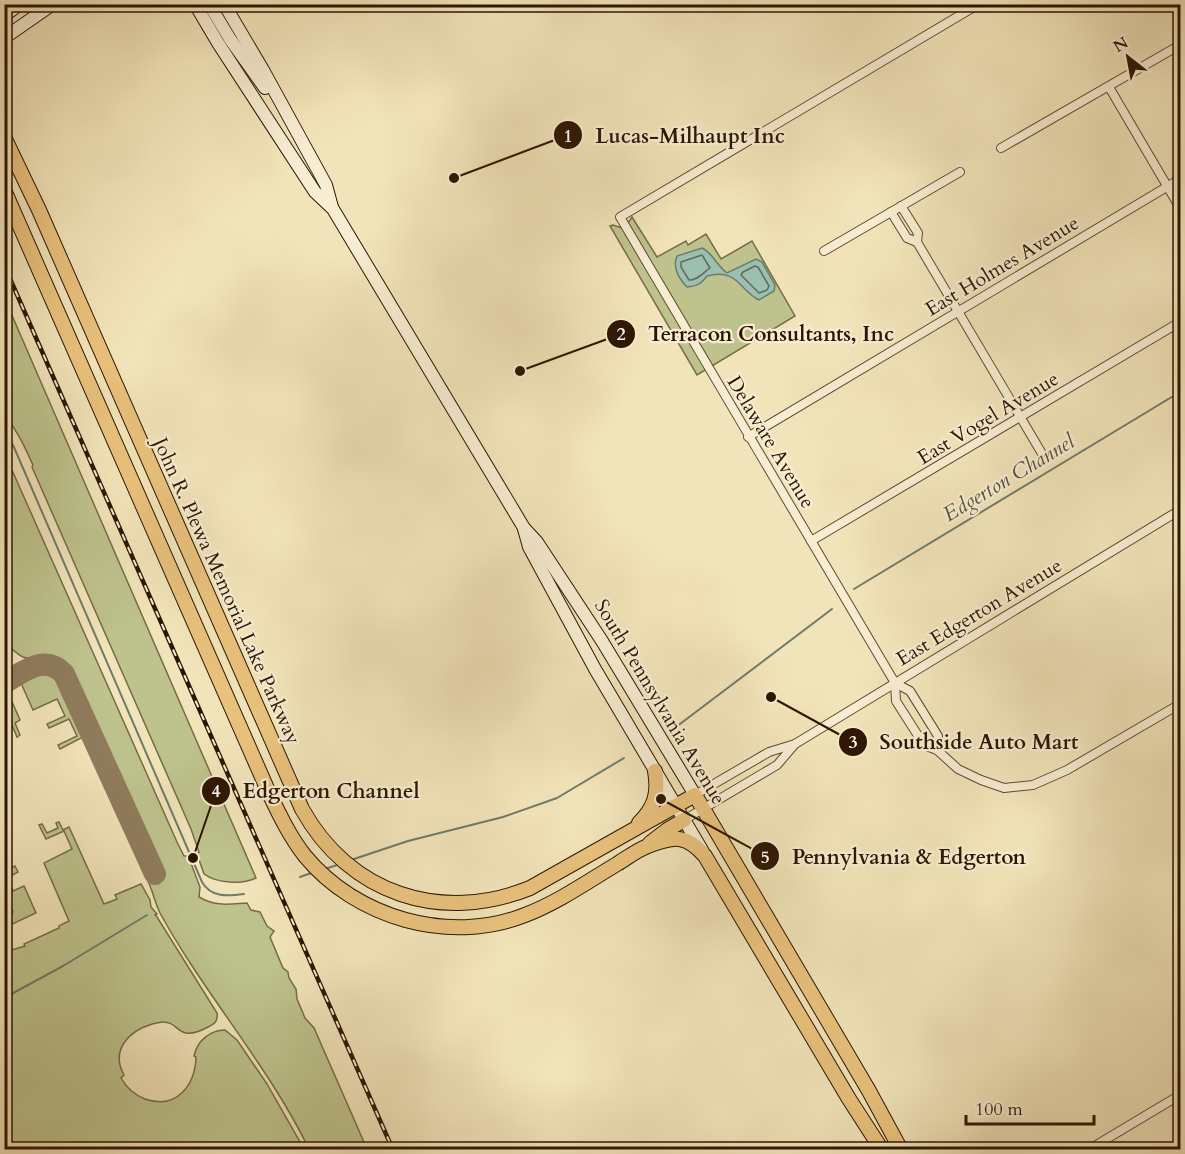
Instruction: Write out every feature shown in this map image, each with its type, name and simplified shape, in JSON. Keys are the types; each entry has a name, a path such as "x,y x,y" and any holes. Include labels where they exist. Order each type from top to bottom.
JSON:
{"main road":[{"path":"4,16 20,4"},
{"path":"4,37 40,4"},
{"path":"4,37 53,4"},
{"path":"186,4 218,43"},
{"name":"South Pennsylvania Avenue","path":"195,4 315,192 333,209"},
{"path":"209,4 232,42 295,127"},
{"name":"South Pennsylvania Avenue","path":"224,4 326,185 333,209 524,528 537,542 609,653 695,795 901,1149"},
{"name":"John R. Plewa Memorial Lake Parkway","path":"4,137 39,210 307,818 341,858 367,877 392,891 421,901 477,903 495,900 530,888 695,795"},
{"path":"4,190 282,820 304,855 316,868 359,902 390,916 423,924 451,927 484,925 524,916 541,908 646,846 684,820"},
{"name":"South Pennsylvania Avenue","path":"524,528 529,547 591,663 844,1090 882,1149"},
{"path":"591,663 609,653"},
{"path":"630,832 648,814 655,801 658,788 655,771"},
{"path":"646,846 684,839 695,844 705,856"}],"street":[{"name":"Delaware Avenue","path":"895,682 748,437 620,217 979,4"},
{"path":"1001,148 1180,45"},
{"path":"1109,87 1180,208"},
{"path":"824,251 960,172"},
{"name":"East Holmes Avenue","path":"748,437 1180,179"},
{"path":"902,206 918,233 917,242"},
{"path":"891,212 908,238 917,242 1022,416 1044,457"},
{"name":"East Vogel Avenue","path":"811,541 1180,322"},
{"name":"East Edgerton Avenue","path":"695,795 769,752 795,744 1180,510"},
{"path":"895,682 896,701 924,745 937,750 958,769 997,787 1017,788 1033,785 1067,770 1180,704"},
{"path":"895,682 910,691 938,736 937,750"},
{"name":"East Edgerton Avenue","path":"684,820 777,765 795,744"},
{"path":"1088,1149 1180,1095"}],"green space":[{"path":"632,217 657,257 686,241 688,245 706,234 721,259 752,241 795,316 697,375 610,226 622,228"},
{"path":"4,297 256,878 244,882 230,882 204,874 191,829 33,465 5,416"},
{"path":"4,452 177,842 184,856 189,858 200,887 199,897 217,904 247,903 251,910 260,912 267,926 274,931 270,937 283,968 288,972 296,989 297,999 305,1018 314,1028 367,1149 309,1149 275,1088 196,973 160,913 148,881 162,873 71,673 60,661 23,657 5,642"},
{"path":"45,673 53,675 60,682 85,736 60,749 58,745 77,736 69,719 49,728 47,724 65,716 57,699 33,710 21,683 30,677"},
{"path":"5,692 9,695 20,720 15,723 20,735 17,737 12,725 5,728"},
{"path":"59,822 63,830 69,827 104,904 117,899 115,895 141,884 150,900 151,907 157,914 155,915 217,1013 214,1023 198,1032 184,1033 173,1025 162,1022 134,1032 122,1046 120,1055 120,1065 124,1075 121,1078 128,1088 145,1099 156,1102 174,1098 188,1086 195,1068 196,1057 194,1056 201,1041 209,1034 225,1030 237,1040 267,1084 304,1149 5,1149 5,952 25,946 24,944 69,921 44,863 72,849 64,831 46,839 39,825 42,824 47,833 58,828 56,823"},
{"path":"15,866 18,872 7,878 13,891 24,886 36,913 8,926 5,921 9,919 7,915 13,912 11,908 5,910 5,871"}],"water":[{"path":"702,248 727,273 756,259 762,262 775,285 774,291 759,300 732,277 717,274 707,276 698,284 687,287 677,273 675,264 677,256"}],"waterway":[{"name":"Edgerton Channel","path":"854,589 1180,392"},
{"name":"Edgerton Channel","path":"4,432 13,445 202,882 215,893 244,894"},
{"name":"Edgerton Channel","path":"676,727 832,609"},
{"name":"Edgerton Channel","path":"351,860 408,841 503,817 557,798 624,758"},
{"name":"Edgerton Channel","path":"325,869 340,864"},
{"name":"Edgerton Channel","path":"300,877 314,872"},
{"path":"4,998 63,966 147,915"}],"taxiway":[{"path":"4,683 34,666 49,665 64,674 155,874"}],"railway":[{"path":"4,265 393,1150"}],"place":[{"name":"Lucas-Milhaupt Inc","path":"454,178"},
{"name":"Terracon Consultants, Inc","path":"520,371"},
{"name":"Southside Auto Mart","path":"771,697"},
{"name":"Pennylvania & Edgerton","path":"661,799"},
{"name":"Edgerton Channel","path":"193,858"}]}
